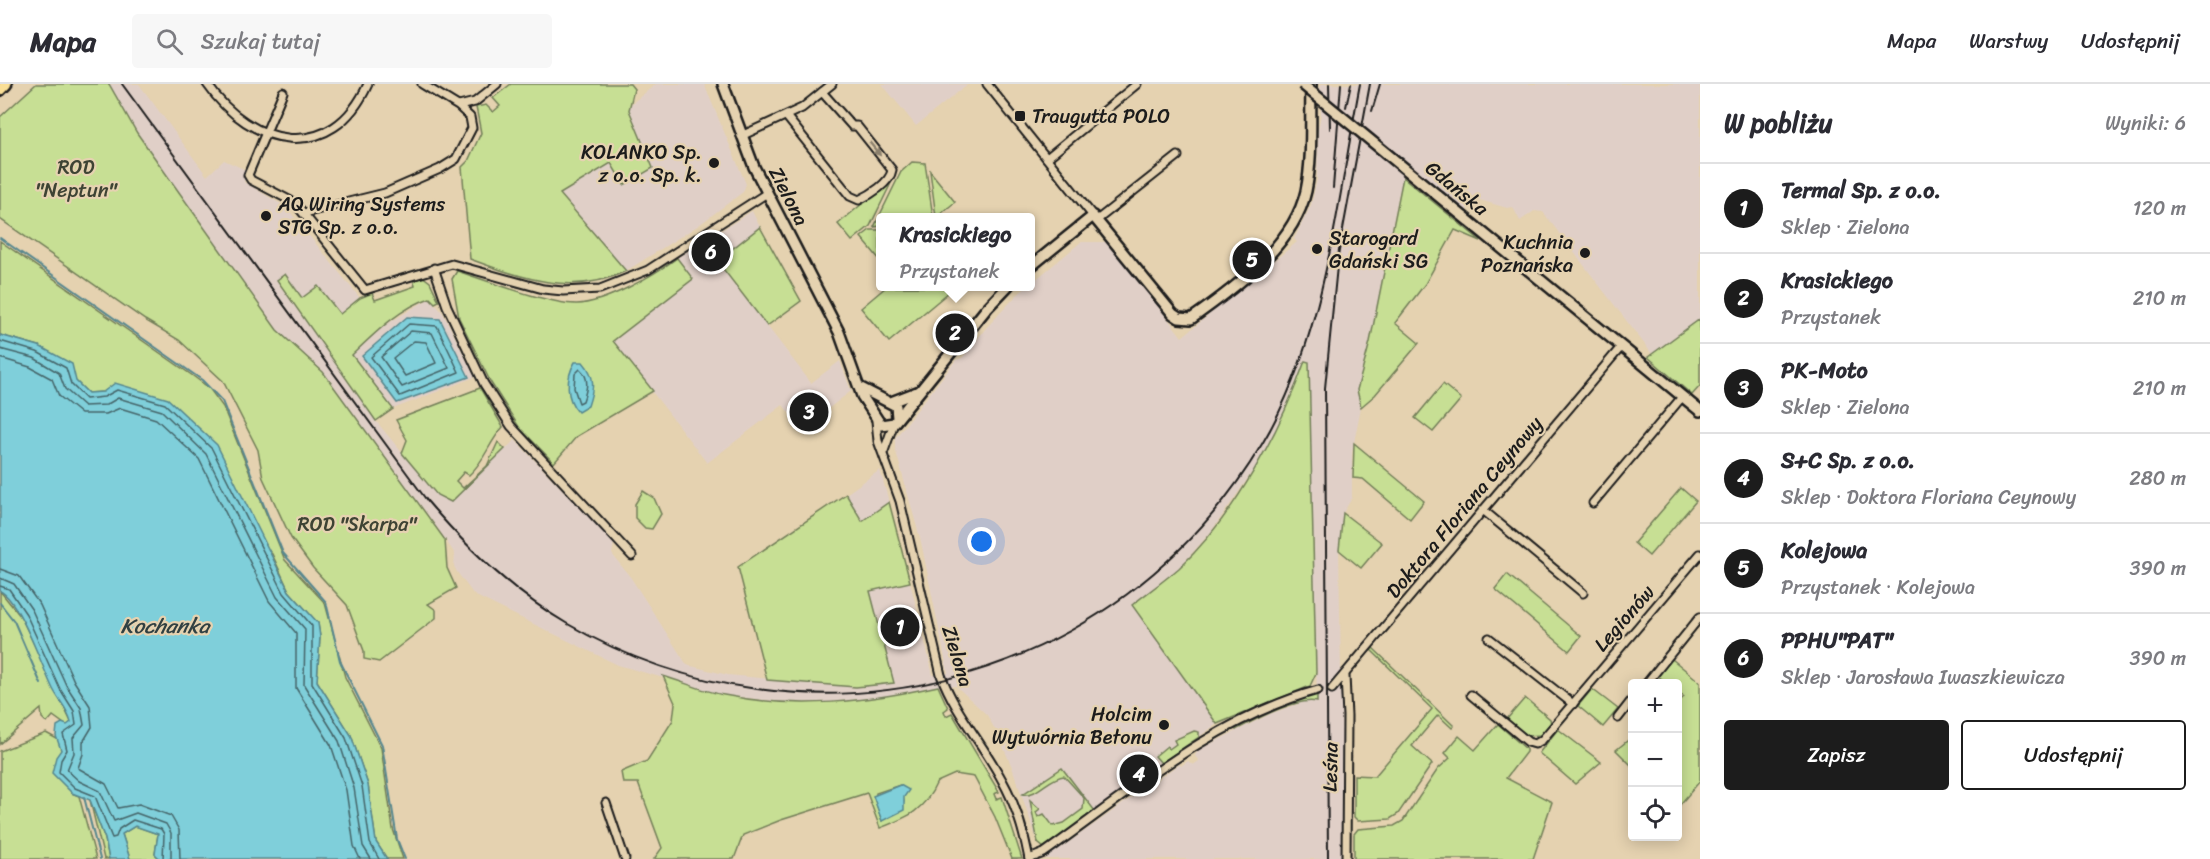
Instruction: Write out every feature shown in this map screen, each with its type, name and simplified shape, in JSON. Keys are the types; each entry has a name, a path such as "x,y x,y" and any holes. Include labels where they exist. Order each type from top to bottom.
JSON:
{"main road":[{"path":"0,90 6,84"}],"street":[{"path":"207,84 237,119 265,134 300,137 333,128 351,114 368,84"},
{"path":"304,213 385,193 452,162 462,152 472,128 470,117 458,106 422,84"},
{"path":"431,90 437,84"},
{"path":"458,106 475,102 497,84"},
{"name":"Zielona","path":"723,84 741,136 767,194 839,332 862,396 875,418 878,441 884,451 900,501 943,681 1003,780 1020,822 1029,859"},
{"path":"741,136 802,108 832,84"},
{"path":"987,84 1173,314 1184,320 1199,313 1276,250 1290,232 1306,189 1311,84"},
{"path":"1047,159 1137,84"},
{"name":"Gdańska","path":"1302,84 1700,411"},
{"path":"283,92 248,176 251,180 295,202 365,290 452,264 543,289 563,291 600,288 648,270 767,194"},
{"path":"786,116 850,196 859,200 867,197 889,178 892,170 857,126 852,126 822,92"},
{"path":"1035,263 1178,156"},
{"path":"434,268 447,306 484,384 511,426 632,556"},
{"path":"917,392 879,403 875,409 875,418 881,425 895,421 1004,291"},
{"name":"Doktora Floriana Ceynowy","path":"1332,689 1621,346"},
{"path":"861,388 888,402 898,412 884,451"},
{"path":"1593,503 1682,397"},
{"path":"1484,510 1583,593"},
{"name":"Legionów","path":"1471,695 1528,742 1535,744 1542,740 1700,554"},
{"path":"1650,679 1700,617"},
{"path":"1489,638 1573,704"},
{"name":"Leśna","path":"1345,676 1346,859"},
{"path":"1029,859 1044,853 1200,742 1237,722 1318,690"},
{"path":"1618,718 1628,705"},
{"path":"606,803 625,859"}],"shaded area":[{"path":"109,84 139,84 207,176 224,160 248,171 244,182 286,207 360,298 340,314 318,286 302,298 285,274 277,280 376,421 437,495 451,501 515,440 614,543 612,554 631,578 687,665 728,675 856,687 893,683 870,590 910,582 933,675 948,673 921,542 895,448 895,438 956,360 962,358 1017,295 1022,291 1035,291 1035,280 1081,242 1108,242 1182,337 1297,242 1294,239 1311,205 1317,179 1318,130 1321,114 1320,84 1700,84 1700,319 1652,354 1543,212 1534,211 1520,221 1513,207 1507,208 1473,198 1467,211 1410,164 1399,193 1370,342 1357,390 1361,407 1352,453 1352,498 1343,513 1339,550 1344,859 1045,859 1179,764 1181,766 1188,761 1193,765 1199,761 1195,756 1198,750 1272,713 1309,700 1317,701 1309,362 1305,361 1291,401 1260,461 1211,532 1179,568 1132,605 1217,724 1043,848 1038,843 1012,767 998,735 987,715 956,686 938,686 853,702 788,703 723,695 618,665 474,595 457,572 454,566 455,554 440,532 323,372 277,330 137,133"},
{"path":"656,84 704,84 746,184 743,192 699,225 626,271 560,194 611,162 631,104"},
{"path":"882,84 968,84 916,126"},
{"path":"752,211 760,227 717,261 811,383 840,361 851,391 802,429 783,405 707,463 613,341 693,279 677,258"},
{"path":"430,298 443,313 475,377 393,409 352,355 377,330"},
{"path":"880,470 889,502 862,521 846,494"}],"green space":[{"path":"36,84 109,84 137,133 277,330 323,372 445,540 447,568 456,588 428,604 436,610 436,618 379,662 364,659 364,651 347,605 313,568 291,538 263,478 258,450 223,381 179,340 145,320 0,219 0,117"},
{"path":"511,84 630,84 634,89 629,110 653,168 624,185 611,163 560,194 626,271 606,279 567,284 528,278 470,259 462,167 468,161 481,133 476,107 486,105 493,112 500,106 493,98"},
{"path":"912,162 925,163 932,213 881,213 901,172"},
{"path":"930,171 955,202 942,213 935,213"},
{"path":"894,177 870,226 852,241 838,224"},
{"path":"1403,177 1481,241 1455,230 1425,284 1395,323 1419,343 1375,395 1361,407 1357,390 1370,342"},
{"path":"760,227 801,301 767,326 717,261"},
{"path":"870,230 876,230 876,255 861,237"},
{"path":"0,241 193,376 209,388 223,407 285,560 325,603 345,677 381,748 393,829 403,859 387,859 376,842 368,785 351,735 317,681 320,637 318,623 289,591 272,554 103,392 88,393 39,346 0,335"},
{"path":"677,258 693,279 613,341 653,391 577,436 554,463 519,427 491,383 459,318 452,279 457,271 551,301 577,304 602,299 643,280"},
{"path":"285,274 302,298 318,286 340,314 360,298 372,293 375,300 415,286 413,278 422,276 430,282 439,301 435,303 430,298 408,308 388,322 352,355 393,409 376,421 277,280"},
{"path":"881,291 949,292 889,342 861,308"},
{"path":"1700,319 1700,386 1692,395 1648,357"},
{"path":"1305,361 1309,362 1316,673 1310,686 1217,724 1132,605 1179,568 1218,524 1236,499 1269,444"},
{"path":"1443,384 1461,399 1433,432 1415,418"},
{"path":"480,388 503,427 474,470 469,475 464,472 456,481 463,488 487,466 498,442 505,449 451,502 437,495 402,453 407,440 396,420"},
{"path":"1354,443 1424,501 1410,519 1363,479 1353,478"},
{"path":"1681,488 1696,501 1649,556 1634,543"},
{"path":"643,491 654,498 661,514 652,529 645,528 635,518 635,504"},
{"path":"846,494 862,521 889,502 910,582 870,591 894,683 856,687 767,680 738,567"},
{"path":"1343,513 1382,543 1361,568 1339,550"},
{"path":"1507,574 1581,636 1569,651 1495,589"},
{"path":"0,591 21,617 71,722 67,726 53,716 47,723 42,718 41,709 0,744"},
{"path":"1373,648 1454,726 1452,728 1438,715 1412,746 1432,764 1398,814 1390,819 1358,821 1354,817 1354,775 1375,776 1432,709 1371,650"},
{"path":"1672,659 1700,682 1700,781 1682,802 1682,699 1684,697 1682,695 1682,679 1662,679 1658,676"},
{"path":"663,676 724,695 751,700 805,703 858,700 938,686 948,708 944,711 946,716 952,713 999,792 994,794 996,799 1002,797 1022,859 1012,859 995,817 974,777 955,774 937,782 927,800 914,812 880,828 867,793 781,820 743,835 734,859 654,859 662,848 638,783 623,783 621,772 647,761 673,720 675,703","holes":["900,785 904,802 882,821 875,800 876,793"]},
{"path":"1592,689 1618,709 1603,727 1578,706"},
{"path":"1317,694 1317,702 1308,701 1287,706 1236,730 1234,726 1276,708"},
{"path":"1525,698 1550,719 1551,723 1541,735 1526,736 1507,719"},
{"path":"1498,724 1526,749 1506,778 1552,802 1533,859 1354,859 1354,834 1358,829 1394,826 1403,821 1438,769 1450,758 1445,753 1459,736 1475,750"},
{"path":"1558,729 1601,762 1575,784 1539,753"},
{"path":"1194,731 1199,732 1199,737 1161,763 1155,756 1167,746 1169,749 1176,744 1174,740"},
{"path":"46,733 59,740 71,793 79,796 96,859 0,859 0,751"},
{"path":"1628,740 1628,762 1616,750"},
{"path":"1062,768 1095,811 1044,848 1038,843 1030,800 1040,809 1036,812 1038,817 1044,814 1053,826 1064,823 1083,809 1084,798 1064,776 1033,793 1023,794"},
{"path":"90,800 105,839 109,859 104,859"},
{"path":"135,826 158,834 155,854 160,859 130,859 122,834"}],"water":[{"path":"407,317 440,319 469,377 397,403 362,356"},
{"name":"Kochanka","path":"0,335 39,346 72,364 76,381 88,393 103,392 115,383 168,399 217,445 289,591 318,623 320,637 317,681 351,735 368,785 376,842 387,859 160,859 155,854 158,834 135,826 122,834 130,859 109,859 105,839 90,800 72,793 52,773 56,757 61,750 56,736 57,726 62,723 67,725 71,722 70,717 53,689 23,621 8,597 0,591"},
{"path":"575,362 583,362 593,383 588,406 578,412 571,400 568,387"},
{"path":"900,785 909,790 904,797 904,810 882,821 873,796"}],"waterway":[{"name":"Kochanka","path":"0,238 202,380 222,401 283,553 326,602 340,661 382,745 397,839 405,859"},
{"path":"0,603 14,621 41,684"},
{"path":"84,797 100,859"}],"railway":[{"path":"122,84 428,502 492,569 528,598 566,623 660,666 757,689 855,693 951,678 1043,645 1127,594 1201,527 1262,444 1301,360 1326,269 1360,84"},
{"path":"1329,84 1330,129"},
{"path":"1333,188 1341,84"},
{"path":"1346,107 1351,84"},
{"path":"1328,859 1325,388 1338,256 1370,84"},
{"path":"1372,111 1380,84"}],"place":[{"name":"Traugutta POLO","path":"1020,116"},
{"name":"KOLANKO Sp. z o.o. Sp. k.","path":"714,163"},
{"name":"AQ Wiring Systems STG Sp. z o.o.","path":"266,216"},
{"name":"Starogard Gdański SG","path":"1317,249"},
{"name":"PPHU\"PAT\"","path":"711,252"},
{"name":"Kuchnia Poznańska","path":"1585,253"},
{"name":"Kolejowa","path":"1252,260"},
{"name":"Krasickiego","path":"955,333"},
{"name":"PK-Moto","path":"809,412"},
{"name":"Termal Sp. z o.o.","path":"900,627"},
{"name":"Holcim Wytwórnia Betonu","path":"1164,725"},
{"name":"S+C Sp. z o.o.","path":"1139,774"}],"park label":[{"name":"ROD \"Neptun\"","path":"76,178"},
{"name":"ROD \"Skarpa\"","path":"357,524"}]}
